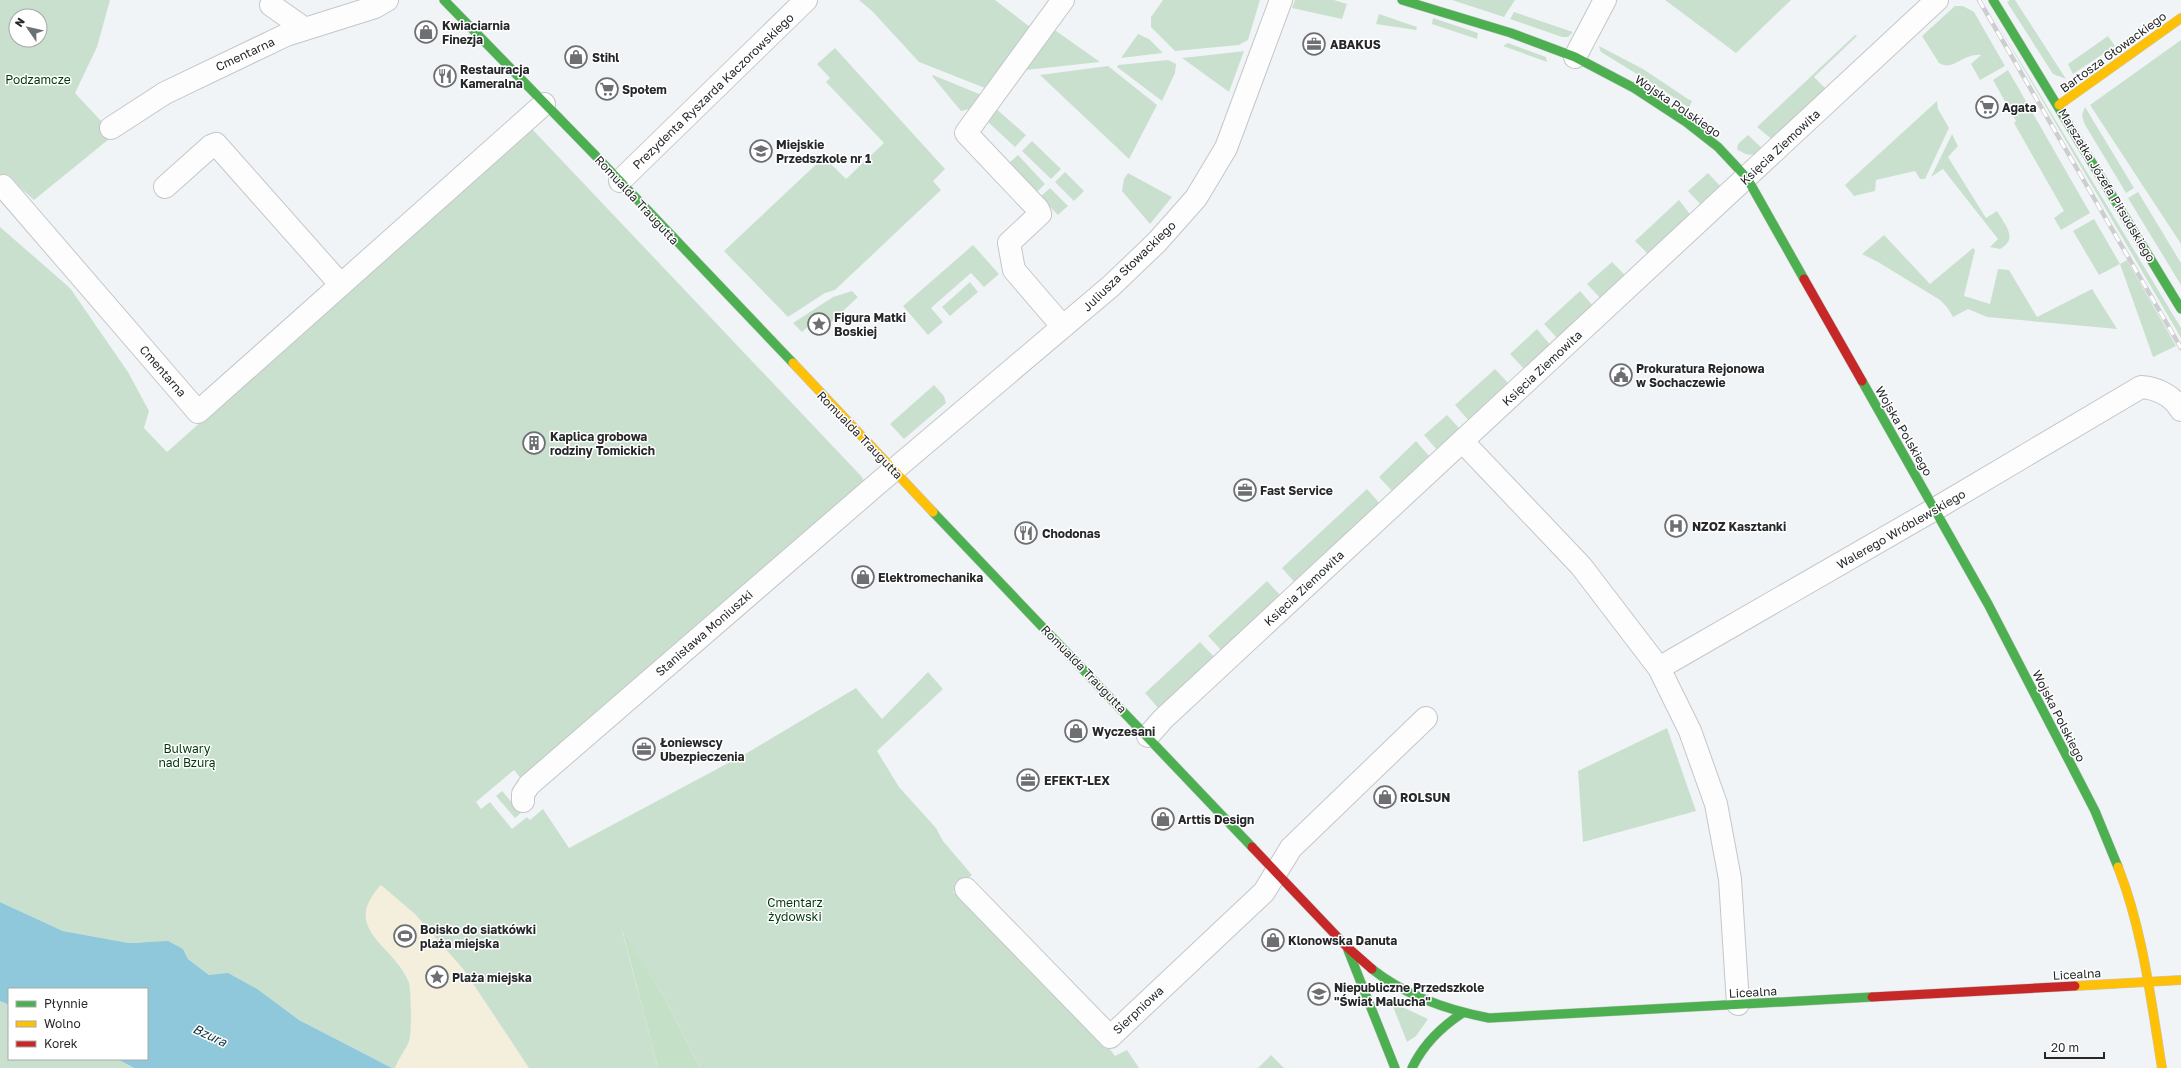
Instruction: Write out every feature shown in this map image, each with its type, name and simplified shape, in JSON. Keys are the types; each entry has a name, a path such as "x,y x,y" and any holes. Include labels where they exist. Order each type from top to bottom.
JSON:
{"street":[{"name":"Cmentarna","path":"111,128 165,93 286,35 375,7 387,0"},
{"name":"Romualda Traugutta","path":"444,0 620,181 1347,947"},
{"name":"Prezydenta Ryszarda Kaczorowskiego","path":"620,181 806,0"},
{"path":"1063,0 966,133 1038,209 1040,214 1037,219 1009,244 1014,270 1063,327"},
{"name":"Juliusza Słowackiego","path":"893,470 1111,286 1157,242 1196,198 1226,148 1281,0"},
{"name":"Wojska Polskiego","path":"1402,0 1498,30 1575,57 1643,94 1703,134 1726,154 1747,178 1988,604 2095,811 2126,885 2148,982 2162,1068"},
{"path":"1575,57 1605,0"},
{"name":"Księcia Ziemowita","path":"1148,736 1169,714 1937,0"},
{"name":"Marszałka Józefa Piłsudskiego","path":"1993,0 2059,105 2181,309"},
{"path":"271,5 305,29"},
{"name":"Bartosza Głowackiego","path":"2059,105 2181,18"},
{"name":"Cmentarna","path":"3,186 198,412 544,104"},
{"path":"165,187 211,146 216,144 341,285"},
{"name":"Walerego Wróblewskiego","path":"1659,668 1935,509 2141,387 2152,388 2162,392 2181,410"},
{"path":"1463,442 1581,566 1659,668 1690,731 1716,804 1730,879 1738,1004"},
{"name":"Stanisława Moniuszki","path":"523,801 523,794 529,785 893,470"},
{"path":"1276,871 1291,848 1426,718"},
{"name":"Sierpniowa","path":"966,889 1110,1037 1264,892 1276,871"},
{"path":"1347,947 1395,1068"},
{"name":"Licealna","path":"1347,947 1386,980 1424,1001 1460,1014 1489,1018 2181,980"},
{"path":"1412,1068 1424,1048 1445,1023 1460,1014"}],"green space":[{"name":"Podzamcze","path":"0,0 110,0 97,47 75,93 114,135 34,200 6,175 0,182"},
{"path":"859,0 995,0 1030,27 985,88 919,62 872,11"},
{"path":"1163,0 1260,0 1248,40 1239,45 1175,51 1151,27 1151,17"},
{"path":"1295,0 1334,0 1347,4 1342,19 1292,8"},
{"path":"1452,0 1515,0 1504,17"},
{"path":"1665,0 1791,0 1736,53"},
{"path":"2010,0 2015,0 2066,79 2053,74 2007,2"},
{"path":"1955,6 1963,6 1974,12 2005,66 1980,80 1971,64 1981,55 1969,57 1954,64 1944,65 1939,63 1922,36"},
{"path":"1514,12 1573,32 1568,37 1562,37 1510,19"},
{"path":"1991,13 2181,328 2181,338 2177,331"},
{"path":"1379,14 1417,27 1416,30 1376,24"},
{"path":"1433,18 1478,33 1477,39 1432,24"},
{"path":"1049,26 1100,62 1015,71"},
{"path":"1138,34 1149,39 1163,53 1121,58"},
{"path":"1855,35 1857,36 1814,77 1828,91 1774,141 1757,127"},
{"path":"2108,36 2115,46 2073,74 2068,64"},
{"path":"2181,40 2181,244 2090,105"},
{"path":"1508,43 1546,57 1547,62 1503,46"},
{"path":"1599,46 1643,69 1692,101 1689,108 1663,90 1601,52"},
{"path":"835,48 945,169 933,181 941,190 835,290 825,293 788,317 724,251 824,157 846,179 884,143 826,82 830,78 817,64"},
{"path":"1244,51 1229,92 1182,58 1236,52"},
{"path":"1168,60 1176,64 1175,73 1162,101 1117,67 1118,65"},
{"path":"1108,66 1157,105 1129,159 1040,75"},
{"path":"2008,70 2090,213 2061,230 2054,218 2064,211 2014,123 2016,121 1993,80"},
{"path":"933,75 984,96 978,107 961,111 932,76"},
{"path":"1937,101 1938,109 1949,128 1925,179 1920,179 1915,171 1876,180 1875,191 1854,196 1845,185"},
{"path":"993,106 1026,135 1015,147 989,123 989,115"},
{"path":"2085,107 2134,188 2126,193 2084,123 2082,115"},
{"path":"532,129 862,477 865,484 522,780 514,770 476,802 481,809 490,802 512,829 527,817 530,820 543,809 569,848 747,753 856,688 882,719 928,672 943,689 877,751 899,787 936,828 943,841 972,875 953,892 1105,1043 1115,1056 1127,1050 1139,1068 700,1068 668,1004 622,930 658,1068 392,1068 299,1020 279,1006 209,975 188,959 183,949 141,942 129,943 63,931 0,902 0,227 70,288 128,372 149,411 144,428 167,452"},
{"path":"1952,134 1958,146 1948,157 1986,218 1997,211 2009,232 2009,241 2000,249 1990,247 1998,239 1943,169 1931,177"},
{"path":"1748,135 1764,150 1757,154 1750,155 1737,149 1738,144"},
{"path":"1032,141 1061,169 1051,179 1022,151"},
{"path":"1018,155 1045,184 1037,192 1009,163"},
{"path":"1065,172 1084,191 1074,201 1055,182"},
{"path":"1128,173 1172,197 1150,224 1122,191 1124,179"},
{"path":"1708,173 1723,189 1703,207 1688,191"},
{"path":"1050,188 1068,206 1058,215 1040,197"},
{"path":"2138,192 2181,263 2181,285 2128,198"},
{"path":"1679,200 1692,217 1650,256 1635,241"},
{"path":"2094,219 2120,264 2099,275 2073,231"},
{"path":"1884,235 1930,284 1973,248 1975,250 1964,296 1990,304 1998,269 2009,270 2037,317 2092,289 2117,329 1987,317 1968,309 1953,317 1947,307 1940,300 1878,262 1862,254"},
{"path":"973,245 999,274 984,287 971,273 931,308 943,322 928,335 903,306"},
{"path":"2127,260 2176,346 2153,357 2120,264"},
{"path":"1612,262 1627,277 1602,300 1587,284"},
{"path":"970,282 978,292 950,316 942,307"},
{"path":"852,291 858,297 829,324 821,315 802,332 793,323 833,297"},
{"path":"1580,291 1594,307 1559,340 1544,324"},
{"path":"1537,329 1552,347 1526,371 1510,354"},
{"path":"1495,369 1510,385 1470,422 1455,405"},
{"path":"934,385 944,396 946,403 904,439 890,424"},
{"path":"1447,415 1461,430 1438,451 1424,435"},
{"path":"1416,441 1431,458 1394,493 1379,477"},
{"path":"1367,489 1381,505 1296,584 1282,568"},
{"path":"1267,581 1282,597 1223,652 1208,636"},
{"path":"1200,642 1216,659 1159,709 1145,693"},
{"path":"1667,728 1696,811 1583,842 1578,771"},
{"path":"502,791 521,813 515,818 496,796"},
{"path":"622,929 668,1004 700,1068 658,1068"},
{"path":"0,1001 8,1005 8,1060 119,1060 134,1068 0,1068"},
{"path":"1392,1004 1398,1005 1428,1019 1416,1036 1407,1042"},
{"path":"1271,1055 1284,1068 1258,1068"}],"sand":[{"name":"Plaża miejska","path":"381,885 415,914 464,970 529,1068 395,1068 408,1044 410,1037 410,994 409,983 402,970 374,937 368,926 366,914 370,901"}],"water":[{"name":"Bzura","path":"0,902 63,931 129,943 168,941 183,949 188,959 209,975 228,973 257,989 299,1020 392,1068 134,1068 119,1060 148,1060 148,988 8,988 8,1005 0,1001"}],"railway":[{"path":"1979,0 2181,348"}],"traffic: fast":[{"path":"444,0 593,153 793,363"},
{"path":"1402,0 1511,33 1575,57 1634,88 1686,122 1718,147 1747,178 1804,279"},
{"path":"1993,0 2181,309"},
{"path":"1862,381 1988,604 2095,811 2118,867"},
{"path":"933,512 1252,847"},
{"path":"1348,950 1395,1068"},
{"path":"1372,969 1385,979 1428,1001 1458,1011 1489,1018 1872,997"},
{"path":"1412,1068 1427,1044 1446,1025 1461,1014"}],"traffic: slow":[{"path":"2059,105 2181,18"},
{"path":"793,363 933,512"},
{"path":"2118,867 2127,891 2140,941 2162,1068"},
{"path":"2075,986 2181,980"}],"traffic: jam":[{"path":"1804,279 1862,381"},
{"path":"1252,847 1347,947 1372,969"},
{"path":"1872,997 2075,986"}],"place":[{"name":"Kwiaciarnia Finezja","path":"426,32"},
{"name":"ABAKUS","path":"1314,44"},
{"name":"Stihl","path":"576,57"},
{"name":"Restauracja Kameralna","path":"445,76"},
{"name":"Społem","path":"607,89"},
{"name":"Agata","path":"1987,107"},
{"name":"Miejskie Przedszkole nr 1","path":"761,151"},
{"name":"Figura Matki Boskiej","path":"819,324"},
{"name":"Prokuratura Rejonowa w Sochaczewie","path":"1621,375"},
{"name":"Kaplica grobowa rodziny Tomickich","path":"534,443"},
{"name":"Fast Service","path":"1245,490"},
{"name":"NZOZ Kasztanki","path":"1676,526"},
{"name":"Chodonas","path":"1026,533"},
{"name":"Elektromechanika","path":"863,577"},
{"name":"Wyczesani","path":"1076,731"},
{"name":"Łoniewscy Ubezpieczenia","path":"644,749"},
{"name":"EFEKT-LEX","path":"1028,780"},
{"name":"ROLSUN","path":"1385,797"},
{"name":"Arttis Design","path":"1163,819"},
{"name":"Boisko do siatkówki plaża miejska","path":"405,936"},
{"name":"Klonowska Danuta","path":"1273,940"},
{"name":"Plaża miejska","path":"437,977"},
{"name":"Niepubliczne Przedszkole \"Świat Malucha\"","path":"1319,994"}],"park label":[{"name":"Bulwary nad Bzurą","path":"187,755"},
{"name":"Cmentarz żydowski","path":"795,909"}]}
